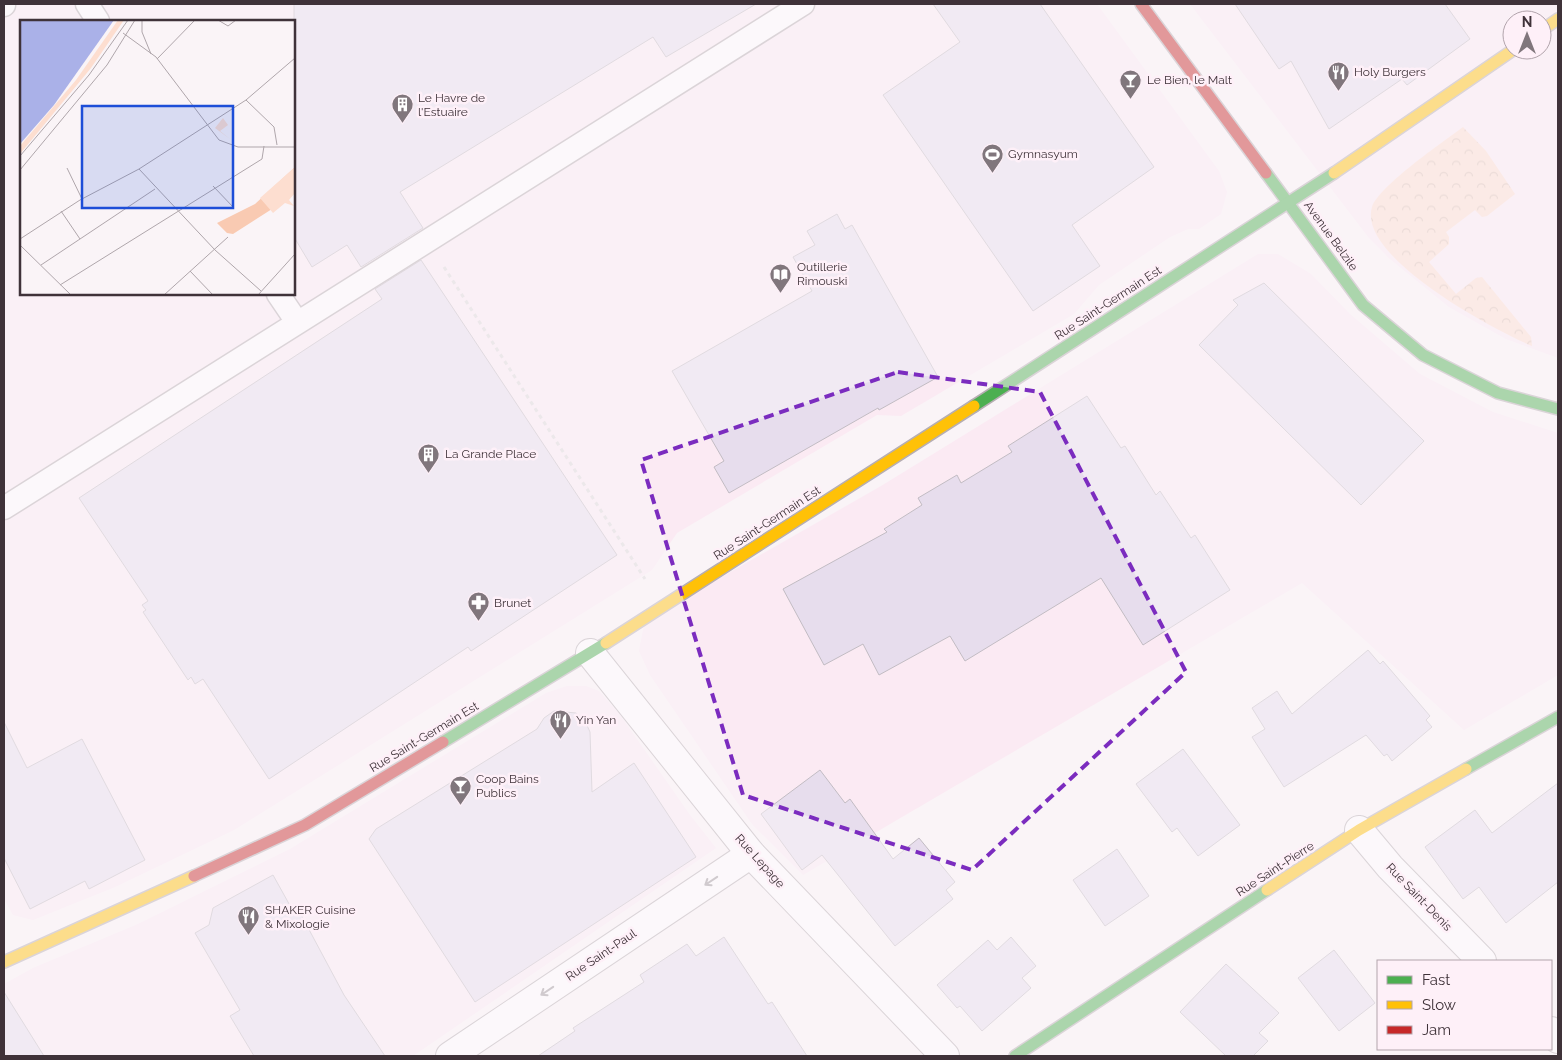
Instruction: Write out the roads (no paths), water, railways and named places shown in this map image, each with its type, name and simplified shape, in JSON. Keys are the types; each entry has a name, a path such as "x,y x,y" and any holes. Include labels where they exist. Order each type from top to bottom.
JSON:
{"street":[{"name":"Avenue Belzile","path":"1142,4 1290,203 1363,306 1423,355 1498,393 1558,409"},
{"name":"Rue Saint-Germain Est","path":"4,960 305,825 590,653 1290,203 1502,58"},
{"name":"Rue Lepage","path":"590,653 751,854 945,1056"},
{"name":"Rue Saint-Pierre","path":"1015,1056 1359,830 1558,717"},
{"name":"Rue Saint-Denis","path":"1359,830 1390,867 1481,960"},
{"name":"Rue Saint-Paul","path":"450,1056 751,854"}],"lane":[{"path":"87,4 97,20"},
{"path":"4,508 803,4"},
{"path":"279,295 297,322"}],"place":[{"name":"Holy Burgers","path":"1338,91"},
{"name":"Le Bien, le Malt","path":"1131,99"},
{"name":"Le Havre de l'Estuaire","path":"402,124"},
{"name":"Gymnasyum","path":"992,173"},
{"name":"Outillerie Rimouski","path":"781,293"},
{"name":"La Grande Place","path":"429,473"},
{"name":"Brunet","path":"478,622"},
{"name":"Yin Yan","path":"560,739"},
{"name":"Coop Bains Publics","path":"460,805"},
{"name":"SHAKER Cuisine & Mixologie","path":"249,936"}]}
